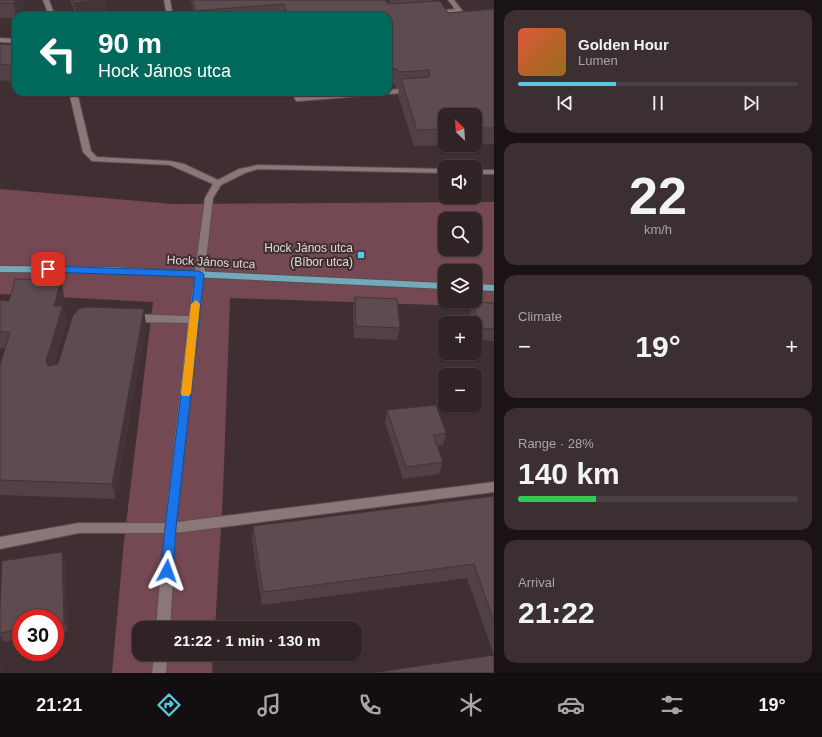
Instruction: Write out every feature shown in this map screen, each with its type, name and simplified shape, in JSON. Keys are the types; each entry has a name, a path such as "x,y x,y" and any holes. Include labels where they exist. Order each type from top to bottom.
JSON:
{"main road":[{"name":"Hock János utca","path":"0,269 107,270 438,286"},
{"path":"482,287 494,288"}],"street":[{"path":"46,0 50,12"},
{"path":"167,0 169,12"},
{"path":"451,0 465,17"},
{"path":"424,14 460,11"},
{"path":"0,40 12,41"},
{"path":"392,92 423,89"},
{"path":"74,96 87,152 96,159 170,163 181,166 218,183"},
{"path":"298,96 300,99 337,96"},
{"path":"163,621 170,528 199,274 209,198 218,183 242,171 258,167 438,171"},
{"path":"482,172 494,172"},
{"path":"121,318 194,320"},
{"path":"0,542 79,528 170,528 494,487"},
{"path":"159,673 160,661"}],"shaded area":[{"path":"0,189 173,204 438,202 438,204 482,204 482,202 494,202 494,307 482,307 482,264 438,264 438,305 230,298 223,492 215,621 132,621 132,661 213,661 212,673 112,673 124,541 153,302 0,294"}],"building":[{"path":"0,0 14,0 13,3 0,3"},
{"path":"73,0 94,0 74,3"},
{"path":"193,0 386,0 386,2 390,4 440,1 448,13 494,9 494,128 482,128 482,108 438,108 438,129 417,130 401,79 429,77 430,70 399,72 397,69 392,69 392,12 287,12 284,4 195,11"},
{"path":"0,44 12,45 12,66 0,64"},
{"path":"15,279 61,280 54,306 64,306 62,308 46,361 48,366 58,364 73,315 80,308 144,309 112,484 0,480 0,365 10,332 0,332 0,300 9,301"},
{"path":"355,297 397,299 400,328 356,326"},
{"path":"482,302 494,303 494,329 482,328 482,316 476,316 475,308 482,308"},
{"path":"436,405 446,433 433,435 443,462 406,467 387,410"},
{"path":"494,496 494,622 474,564 263,592 253,526"},
{"path":"62,552 64,609 12,609 12,631 0,633 2,561"},
{"path":"494,655 494,673 371,673"}],"slow traffic":[{"path":"186,393 196,304"}],"place":[{"name":"Hock János utca (Bíbor utca)","path":"361,255"}],"route":[{"path":"48,269 199,274 170,528 167,571"}]}
